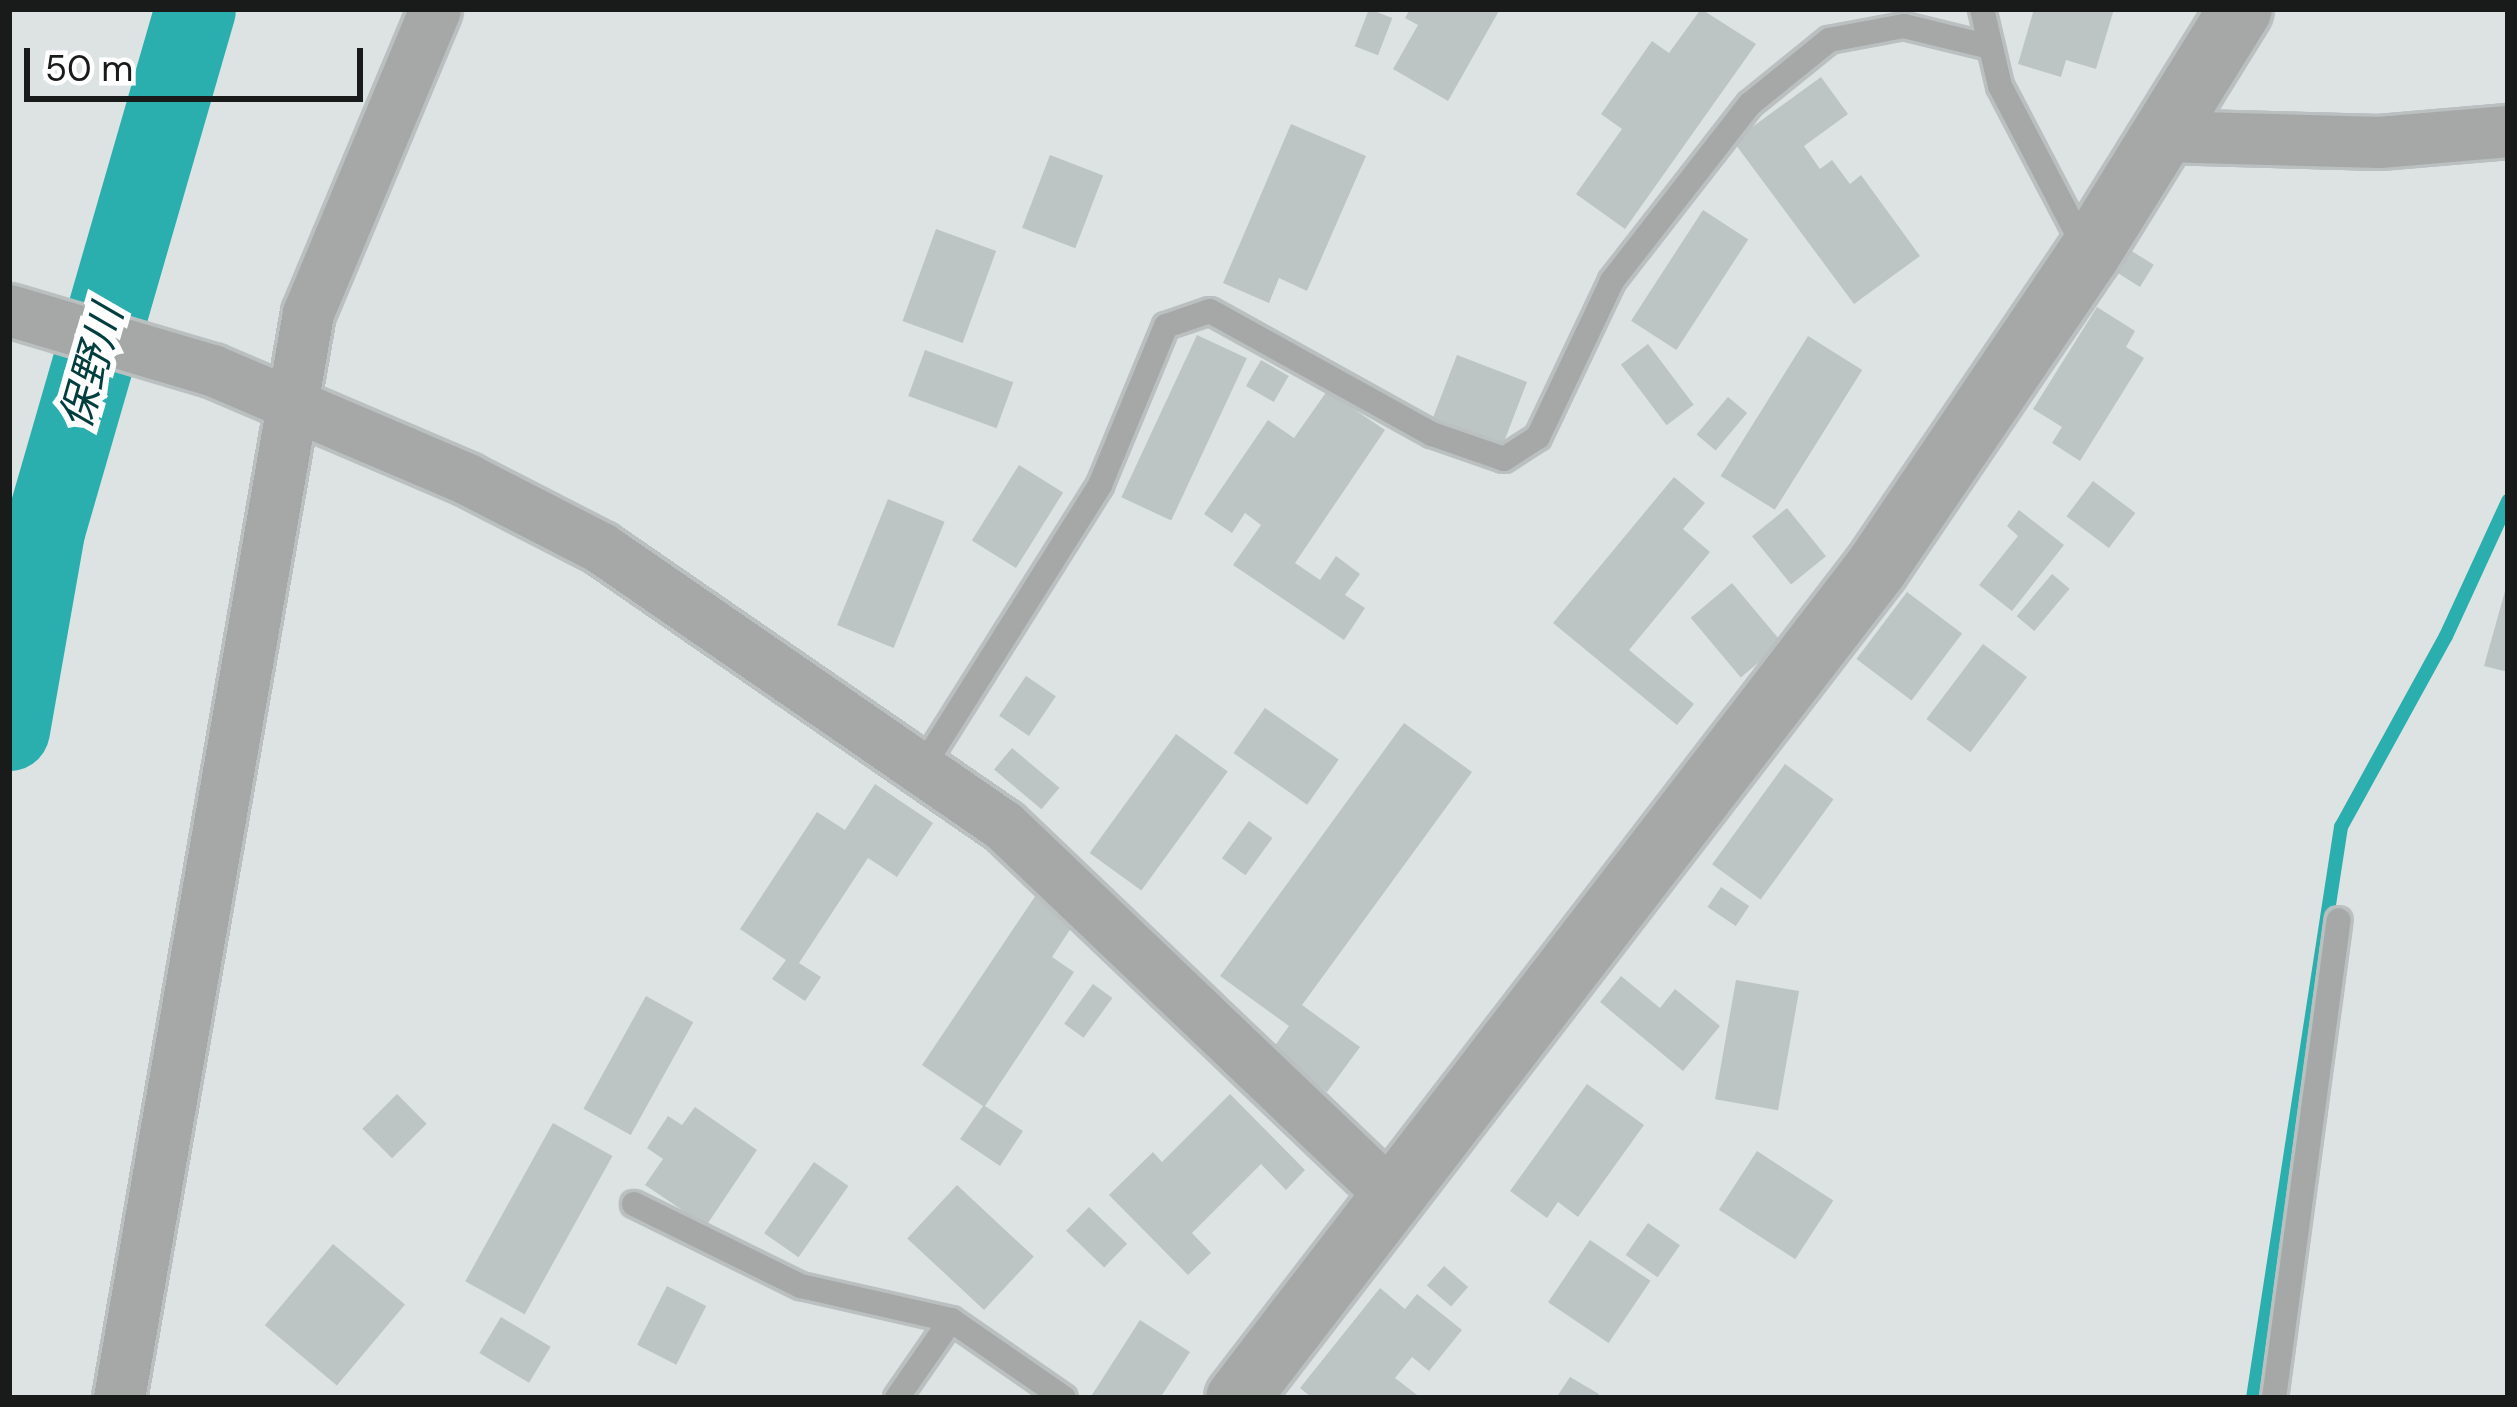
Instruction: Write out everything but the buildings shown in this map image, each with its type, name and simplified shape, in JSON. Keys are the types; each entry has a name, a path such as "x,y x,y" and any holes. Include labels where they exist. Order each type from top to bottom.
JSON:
{"street":[{"path":"119,1398 308,313 435,9"},
{"path":"1237,1398 1876,567 2088,254 2240,9"},
{"path":"2163,136 2379,142 2508,131"},
{"path":"9,310 212,370 601,548 1003,825 1392,1196"}],"lane":[{"path":"1982,9 2000,86 2088,254"},
{"path":"922,768 1100,485 1166,326 1210,311 1432,434 1504,459 1538,437 1612,281 1750,104 1829,40 1904,26 1990,47"},
{"path":"2274,1398 2339,920"},
{"path":"634,1204 800,1286 951,1320 1064,1398"},
{"path":"897,1398 951,1320"}],"waterway":[{"name":"保野川","path":"9,730 44,531 195,9"},
{"path":"2253,1398 2341,827 2446,636 2508,501"}]}
